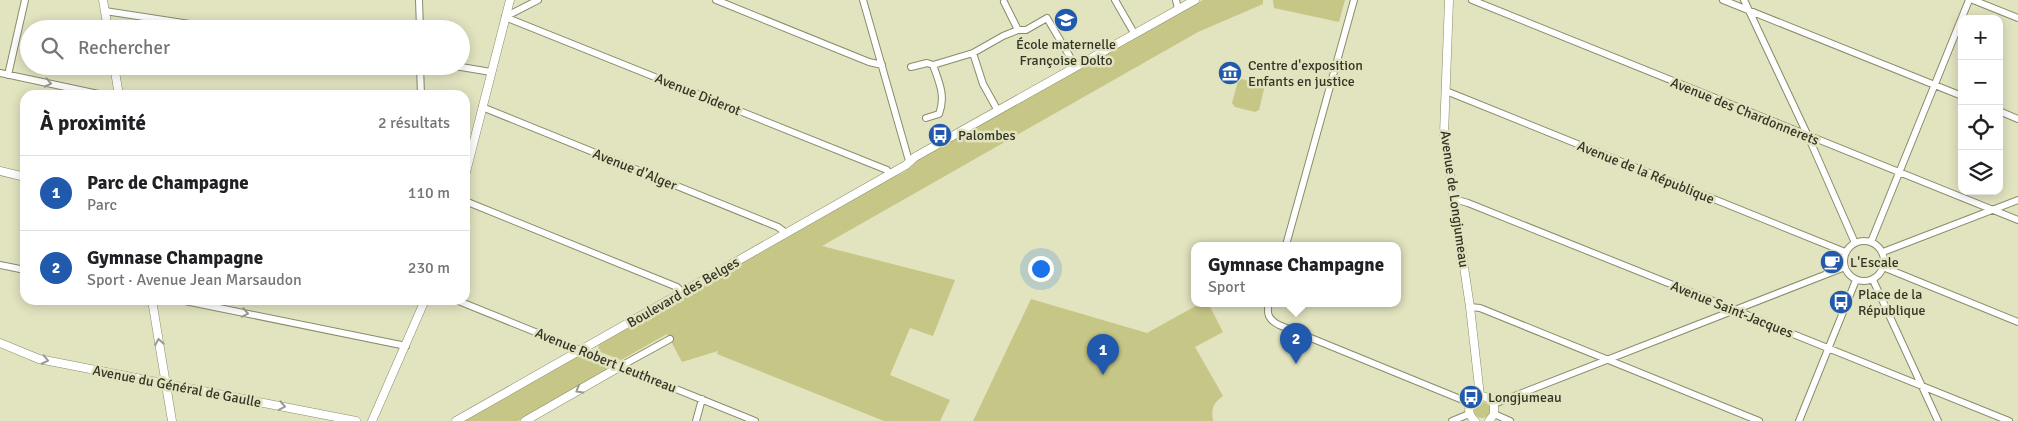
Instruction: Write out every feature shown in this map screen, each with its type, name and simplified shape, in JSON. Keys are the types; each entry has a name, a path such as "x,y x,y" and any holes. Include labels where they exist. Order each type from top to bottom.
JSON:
{"street":[{"path":"20,20 25,0"},
{"path":"103,0 106,20"},
{"path":"419,0 420,20"},
{"path":"470,156 510,0"},
{"path":"505,17 538,0"},
{"path":"716,0 869,62 882,65"},
{"path":"863,0 909,161"},
{"path":"1115,0 1134,33"},
{"path":"1176,0 1178,8"},
{"name":"Boulevard des Belges","path":"456,421 1194,0"},
{"path":"1287,242 1354,0"},
{"name":"Avenue de Longjumeau","path":"1449,0 1444,134 1470,307 1480,396"},
{"name":"Avenue des Chardonnerets","path":"1472,0 2018,220"},
{"path":"1723,0 1958,94"},
{"path":"1744,0 1808,136 1855,243"},
{"path":"1871,242 1971,0 2018,18"},
{"path":"1004,2 1018,30"},
{"path":"105,11 164,20"},
{"name":"Avenue Diderot","path":"505,17 878,166 887,170 890,174"},
{"path":"911,67 927,63 933,65 973,53 1018,30 1026,30 1048,18 1076,67"},
{"path":"8,75 20,22"},
{"path":"973,53 983,84 998,111"},
{"path":"926,118 939,114 943,101 942,90 933,65"},
{"path":"470,68 491,72"},
{"path":"0,73 79,90"},
{"path":"116,75 118,90"},
{"path":"420,75 421,90"},
{"name":"Avenue de la République","path":"1446,91 1846,252"},
{"name":"Avenue d'Alger","path":"482,107 778,226 786,233"},
{"path":"2003,113 2018,119"},
{"path":"0,171 20,175"},
{"name":"Avenue Saint-Jacques","path":"1454,199 1654,277 1727,309 1742,311 1753,318 2009,421"},
{"path":"1883,252 2018,200"},
{"path":"470,203 677,287 682,292"},
{"path":"1871,242 1883,252 1883,267 1873,280 1856,280 1847,273 1845,267 1846,252 1855,243 1871,242"},
{"path":"0,265 20,269"},
{"path":"1494,404 1845,267"},
{"path":"1883,267 2018,322"},
{"path":"1799,421 1856,280"},
{"path":"1873,280 1938,421"},
{"path":"153,305 172,421"},
{"path":"205,305 406,346"},
{"path":"372,421 423,305"},
{"name":"Avenue Robert Leuthreau","path":"468,305 755,421"},
{"path":"1269,307 1269,318 1279,325 1470,403"},
{"path":"1470,307 1480,308 1759,421"},
{"path":"525,421 670,339"},
{"name":"Avenue du Général de Gaulle","path":"0,343 39,359 356,421"},
{"path":"1474,421 1469,414 1470,403 1480,396 1489,398 1494,404 1494,414 1489,421"},
{"path":"696,421 702,400"},
{"path":"1452,421 1469,414"},
{"path":"1494,414 1510,421"}],"green space":[{"path":"1203,0 1263,0 1263,4 1198,32 822,246 955,280 933,336 910,328 890,375 950,400 940,421 884,421 717,354 718,351 682,362 667,334 621,360 598,351 599,343 891,177 902,173 916,161"},
{"path":"1273,0 1345,0 1339,22 1274,8"},
{"path":"1242,79 1262,85 1264,89 1259,110 1255,112 1235,107 1232,103 1238,81"},
{"path":"1031,299 1147,333 1194,307 1210,307 1223,332 1195,347 1223,396 1214,407 1212,413 1213,421 973,421"},
{"path":"578,355 607,366 607,370 518,421 463,421"},
{"path":"1482,402 1488,404 1490,410 1488,416 1482,418 1476,416 1474,410 1476,404"}],"place":[{"name":"École maternelle Françoise Dolto","path":"1066,20"},
{"name":"Centre d'exposition Enfants en justice","path":"1230,73"},
{"name":"Palombes","path":"940,135"},
{"name":"L'Escale","path":"1832,262"},
{"name":"Place de la République","path":"1841,302"},
{"name":"Gymnase Champagne","path":"1296,364"},
{"name":"Parc de Champagne","path":"1103,375"},
{"name":"Longjumeau","path":"1471,397"}]}
